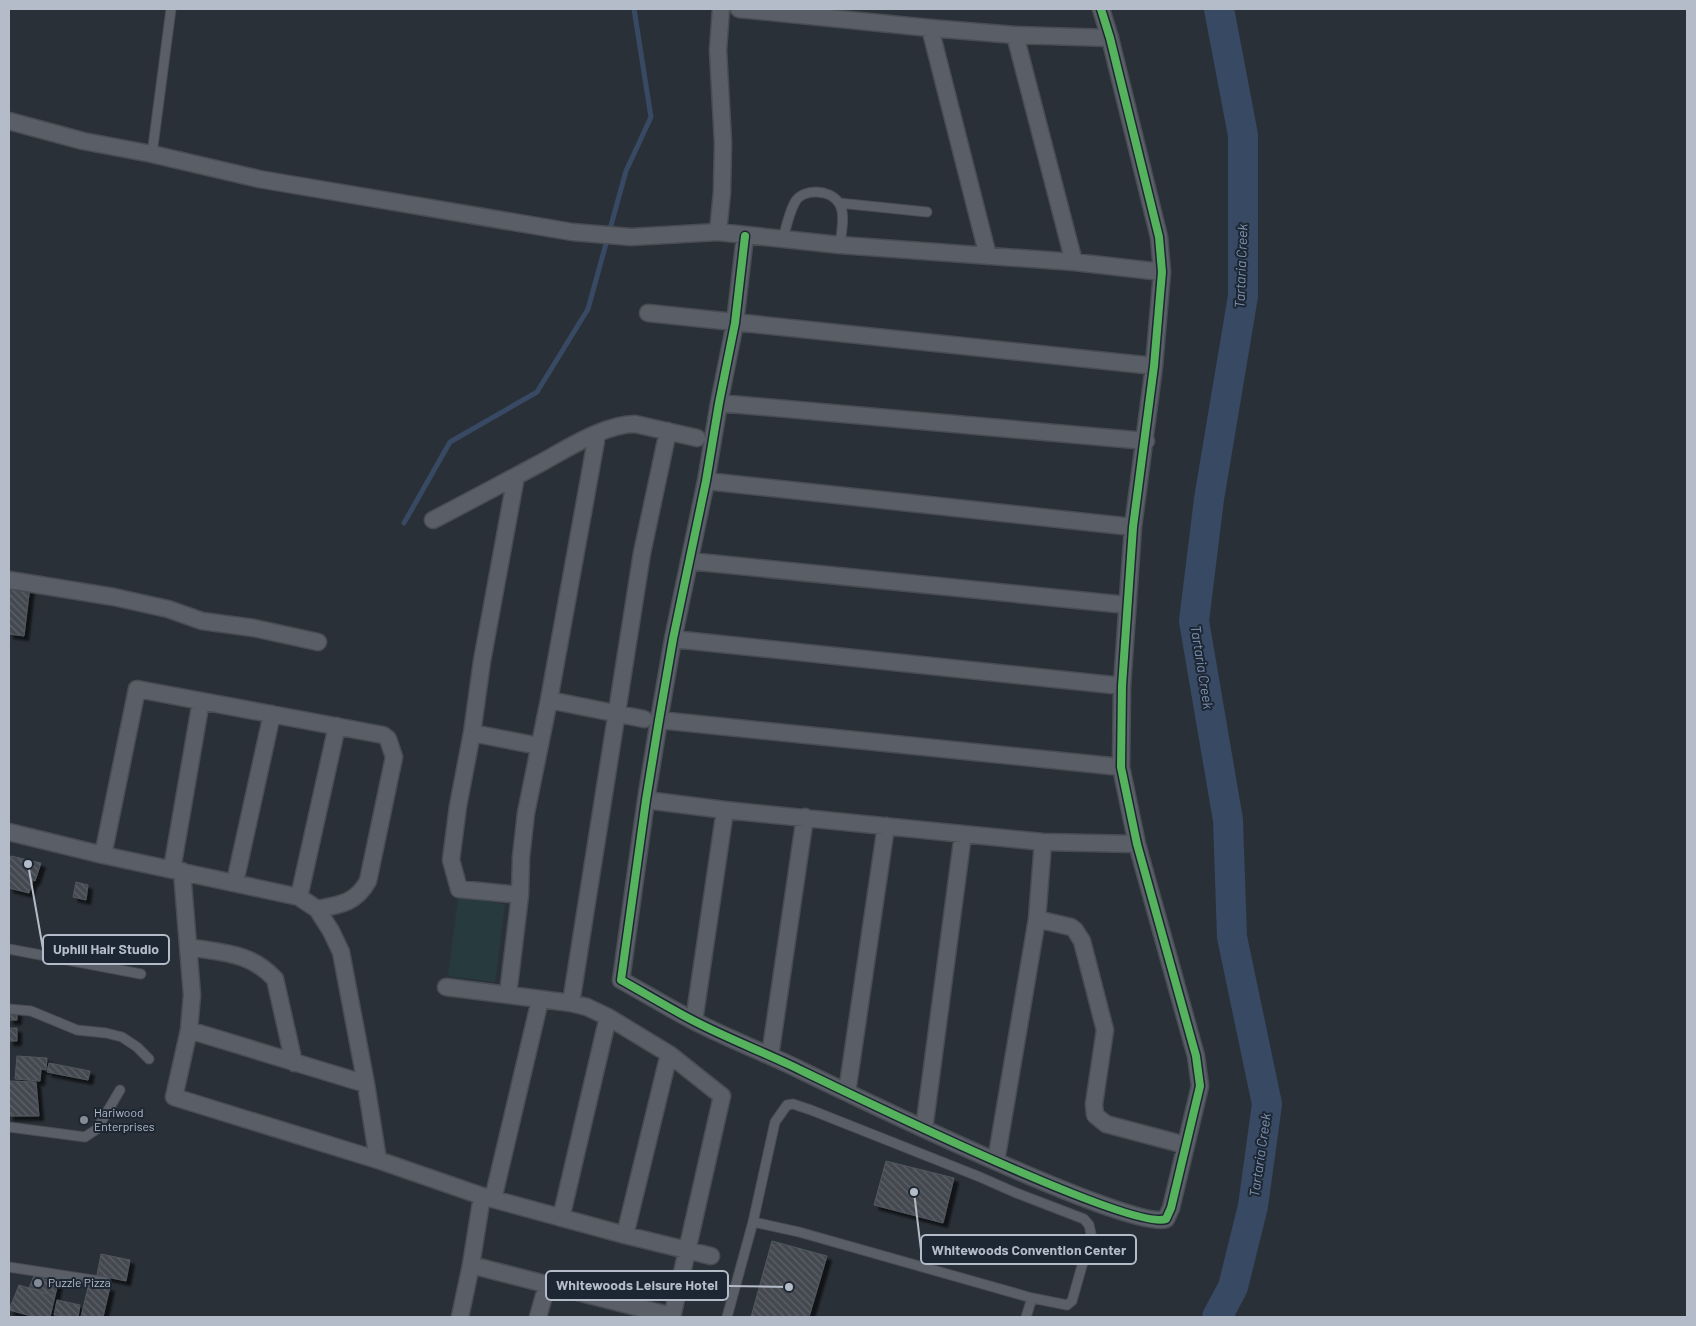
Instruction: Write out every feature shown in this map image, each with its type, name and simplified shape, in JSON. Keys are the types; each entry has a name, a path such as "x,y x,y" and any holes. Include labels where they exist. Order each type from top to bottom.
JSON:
{"street":[{"path":"718,232 724,143 718,50 721,9"},
{"path":"739,9 1015,35 1110,38"},
{"path":"745,236 736,323 719,403 706,481 673,639 651,720 646,800 622,980 694,1021 996,1161 1084,1198 1148,1219 1166,1219 1171,1208 1200,1086 1196,1056 1137,844 1121,767 1122,686 1133,527 1146,441 1162,272 1159,237 1110,38 1101,9"},
{"path":"930,28 988,256"},
{"path":"1015,35 1074,262"},
{"path":"9,121 82,141 152,154 259,179 572,232 631,238 718,232 783,240 1074,262 1162,272"},
{"path":"648,313 1154,366"},
{"path":"719,403 1146,441"},
{"path":"433,520 597,434 626,424 636,424 697,438"},
{"path":"571,1003 642,553 668,431"},
{"path":"508,994 520,895 521,857 526,813 538,746 549,700 597,434"},
{"path":"516,476 482,661 451,860 459,889 520,895"},
{"path":"706,481 1133,527"},
{"path":"690,561 1127,605"},
{"path":"9,580 114,597 168,609 202,621 254,628 318,642"},
{"path":"673,639 1122,686"},
{"path":"103,855 137,689 382,735 388,740 394,757 368,881 362,892 342,904 317,909"},
{"path":"549,700 651,720 1121,767"},
{"path":"201,701 177,870 188,947 192,995 189,1030 174,1097 378,1160 488,1197 625,1235 711,1256"},
{"path":"235,882 272,714"},
{"path":"298,897 337,726"},
{"path":"472,733 538,746"},
{"path":"646,800 725,810 1043,842 1137,844"},
{"path":"694,1021 725,810"},
{"path":"770,1056 805,817"},
{"path":"847,1092 886,826"},
{"path":"9,832 103,855 298,897 317,909 331,931 341,952 378,1160"},
{"path":"924,1129 963,834"},
{"path":"996,1161 1037,919 1043,842"},
{"path":"1037,919 1071,928 1075,930 1082,941 1104,1030 1094,1104 1095,1115 1106,1124 1185,1145"},
{"path":"188,947 230,954 252,960 276,979 294,1062"},
{"path":"446,987 587,1006 669,1054 722,1096 672,1317 609,1309 547,1285 471,1265"},
{"path":"460,1317 488,1197 540,1000"},
{"path":"561,1218 608,1017"},
{"path":"189,1030 366,1084"},
{"path":"625,1235 669,1054"},
{"path":"538,1317 547,1285"}],"lane":[{"path":"152,154 171,9"},
{"path":"783,240 795,202 802,194 811,192 831,196 839,203 842,212 840,245"},
{"path":"839,203 927,212"},
{"path":"9,949 141,974"},
{"path":"9,1009 31,1011 77,1030 122,1037 137,1047 149,1059"},
{"path":"9,1128 85,1137 97,1129 120,1090"},
{"path":"727,1317 753,1222 775,1122 787,1105 800,1106 980,1176 1014,1192 1084,1219 1090,1225 1091,1234 1072,1301 1067,1306 1032,1298 799,1232 753,1222"},
{"path":"9,1267 106,1282"},
{"path":"1026,1317 1032,1298"}],"green space":[{"path":"458,898 505,904 495,982 448,976"}],"building":[{"path":"9,584 30,586 24,636 9,634"},
{"path":"11,856 41,863 29,893 9,888 9,860"},
{"path":"76,882 88,885 86,900 73,897"},
{"path":"9,1011 17,1011 17,1020 9,1020"},
{"path":"9,1028 17,1028 17,1041 9,1041"},
{"path":"17,1056 47,1058 46,1070 41,1069 40,1081 15,1079"},
{"path":"49,1063 90,1071 88,1080 47,1072"},
{"path":"9,1081 36,1082 39,1116 9,1116"},
{"path":"886,1161 954,1178 943,1223 874,1205"},
{"path":"772,1241 827,1256 809,1317 751,1317"},
{"path":"101,1254 130,1260 126,1281 97,1275"},
{"path":"34,1276 58,1283 55,1296 29,1288"},
{"path":"89,1283 110,1287 103,1317 81,1317"},
{"path":"19,1285 55,1296 50,1317 35,1317 9,1310"},
{"path":"57,1300 80,1305 78,1317 54,1315"}],"waterway":[{"path":"404,523 450,442 537,392 588,309 626,171 651,117 634,9"},
{"name":"Tartaria Creek","path":"1217,1317 1233,1287 1253,1206 1267,1104 1232,937 1228,820 1194,621 1209,499 1243,296 1243,135 1219,9"}],"cycle path":[{"path":"745,236 735,323 659,720 621,980 706,1027 984,1156 1100,1204 1142,1217 1166,1219 1171,1208 1200,1086 1196,1056 1137,844 1121,767 1122,686 1133,527 1154,366 1162,272 1159,237 1110,38 1101,9"}],"place":[{"name":"Uphill Hair Studio","path":"28,864"},
{"name":"Hariwood Enterprises","path":"84,1120"},
{"name":"Whitewoods Convention Center","path":"914,1192"},
{"name":"Puzzle Pizza","path":"38,1283"},
{"name":"Whitewoods Leisure Hotel","path":"789,1287"}]}
